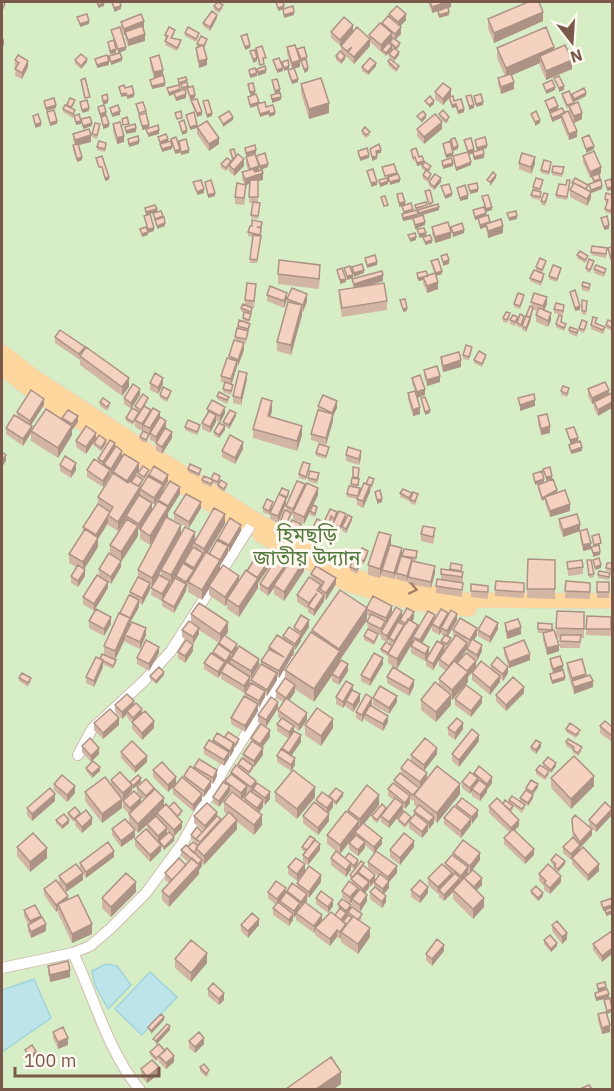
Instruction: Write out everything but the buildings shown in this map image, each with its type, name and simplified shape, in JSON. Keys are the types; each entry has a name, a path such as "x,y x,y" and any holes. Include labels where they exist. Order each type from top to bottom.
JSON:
{"main road":[{"path":"2,352 34,377 252,518 355,577 464,600 612,601"},
{"path":"2,368 39,395 342,588 414,603 463,609 612,611"}],"street":[{"path":"78,755 92,729 144,681 171,651 249,528"},
{"path":"2,968 73,953 90,946 146,893 182,844 225,767 301,649"},
{"path":"73,953 104,1027 131,1079 140,1089"}],"green space":[{"name":"হিমছড়ি জাতীয় উদ্যান","path":"2,2 612,2 612,1089 2,1090"}],"water":[{"path":"106,964 117,966 131,985 108,1009 95,985 92,971"},
{"path":"150,972 177,997 142,1035 115,1009"},
{"path":"34,979 51,1018 2,1052 2,990"}]}
